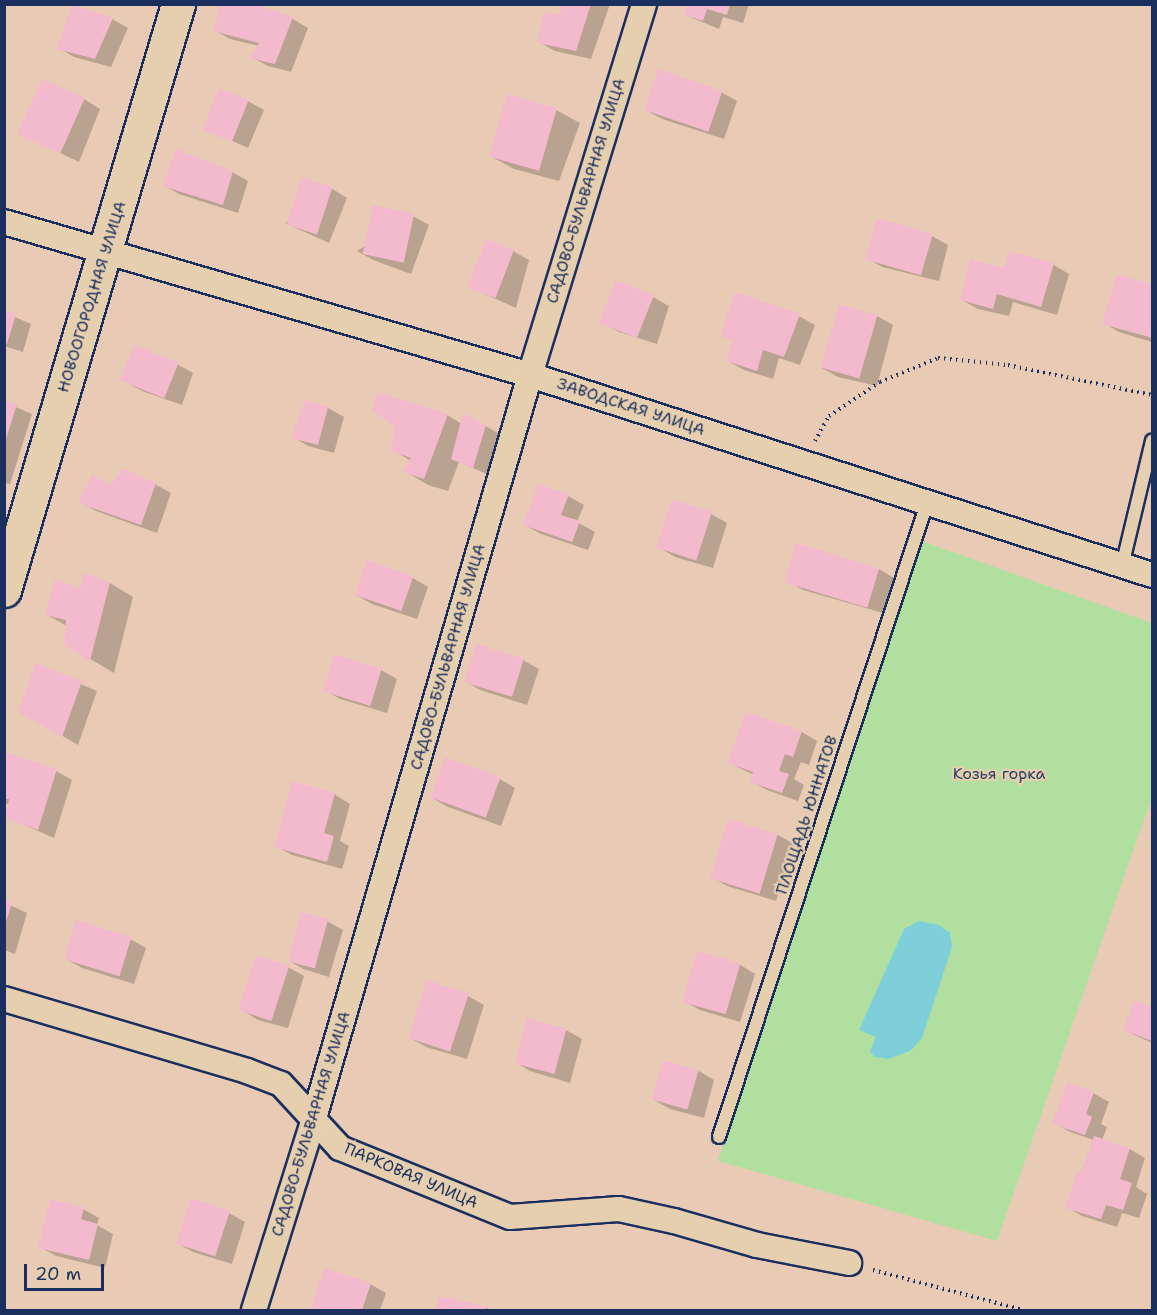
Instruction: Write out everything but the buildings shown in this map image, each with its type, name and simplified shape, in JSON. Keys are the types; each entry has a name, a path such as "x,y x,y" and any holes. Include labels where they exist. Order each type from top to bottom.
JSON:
{"street":[{"name":"НОВООГОРОДНАЯ УЛИЦА","path":"4,590 178,4"},
{"name":"САДОВО-БУЛЬВАРНАЯ УЛИЦА","path":"254,1311 314,1118 530,375 644,4"},
{"name":"ЗАВОДСКАЯ УЛИЦА","path":"4,222 530,375 1152,575"},
{"name":"ПАРКОВАЯ УЛИЦА","path":"4,999 247,1071 280,1084 340,1148 510,1217 618,1209 674,1221 757,1245 849,1263"}],"lane":[{"path":"1122,566 1152,441"},
{"name":"ПЛОЩАДЬ ЮННАТОВ","path":"719,1137 927,502"}],"path":[{"path":"802,463 829,416 880,382 938,358 1008,365 1152,395"},
{"path":"849,1263 1023,1311"}],"green space":[{"name":"Козья горка","path":"913,538 1152,623 1152,797 997,1241 718,1161"}],"water":[{"path":"918,921 939,925 950,933 952,947 922,1038 910,1051 888,1059 875,1057 870,1052 876,1037 859,1030 904,929"}]}
